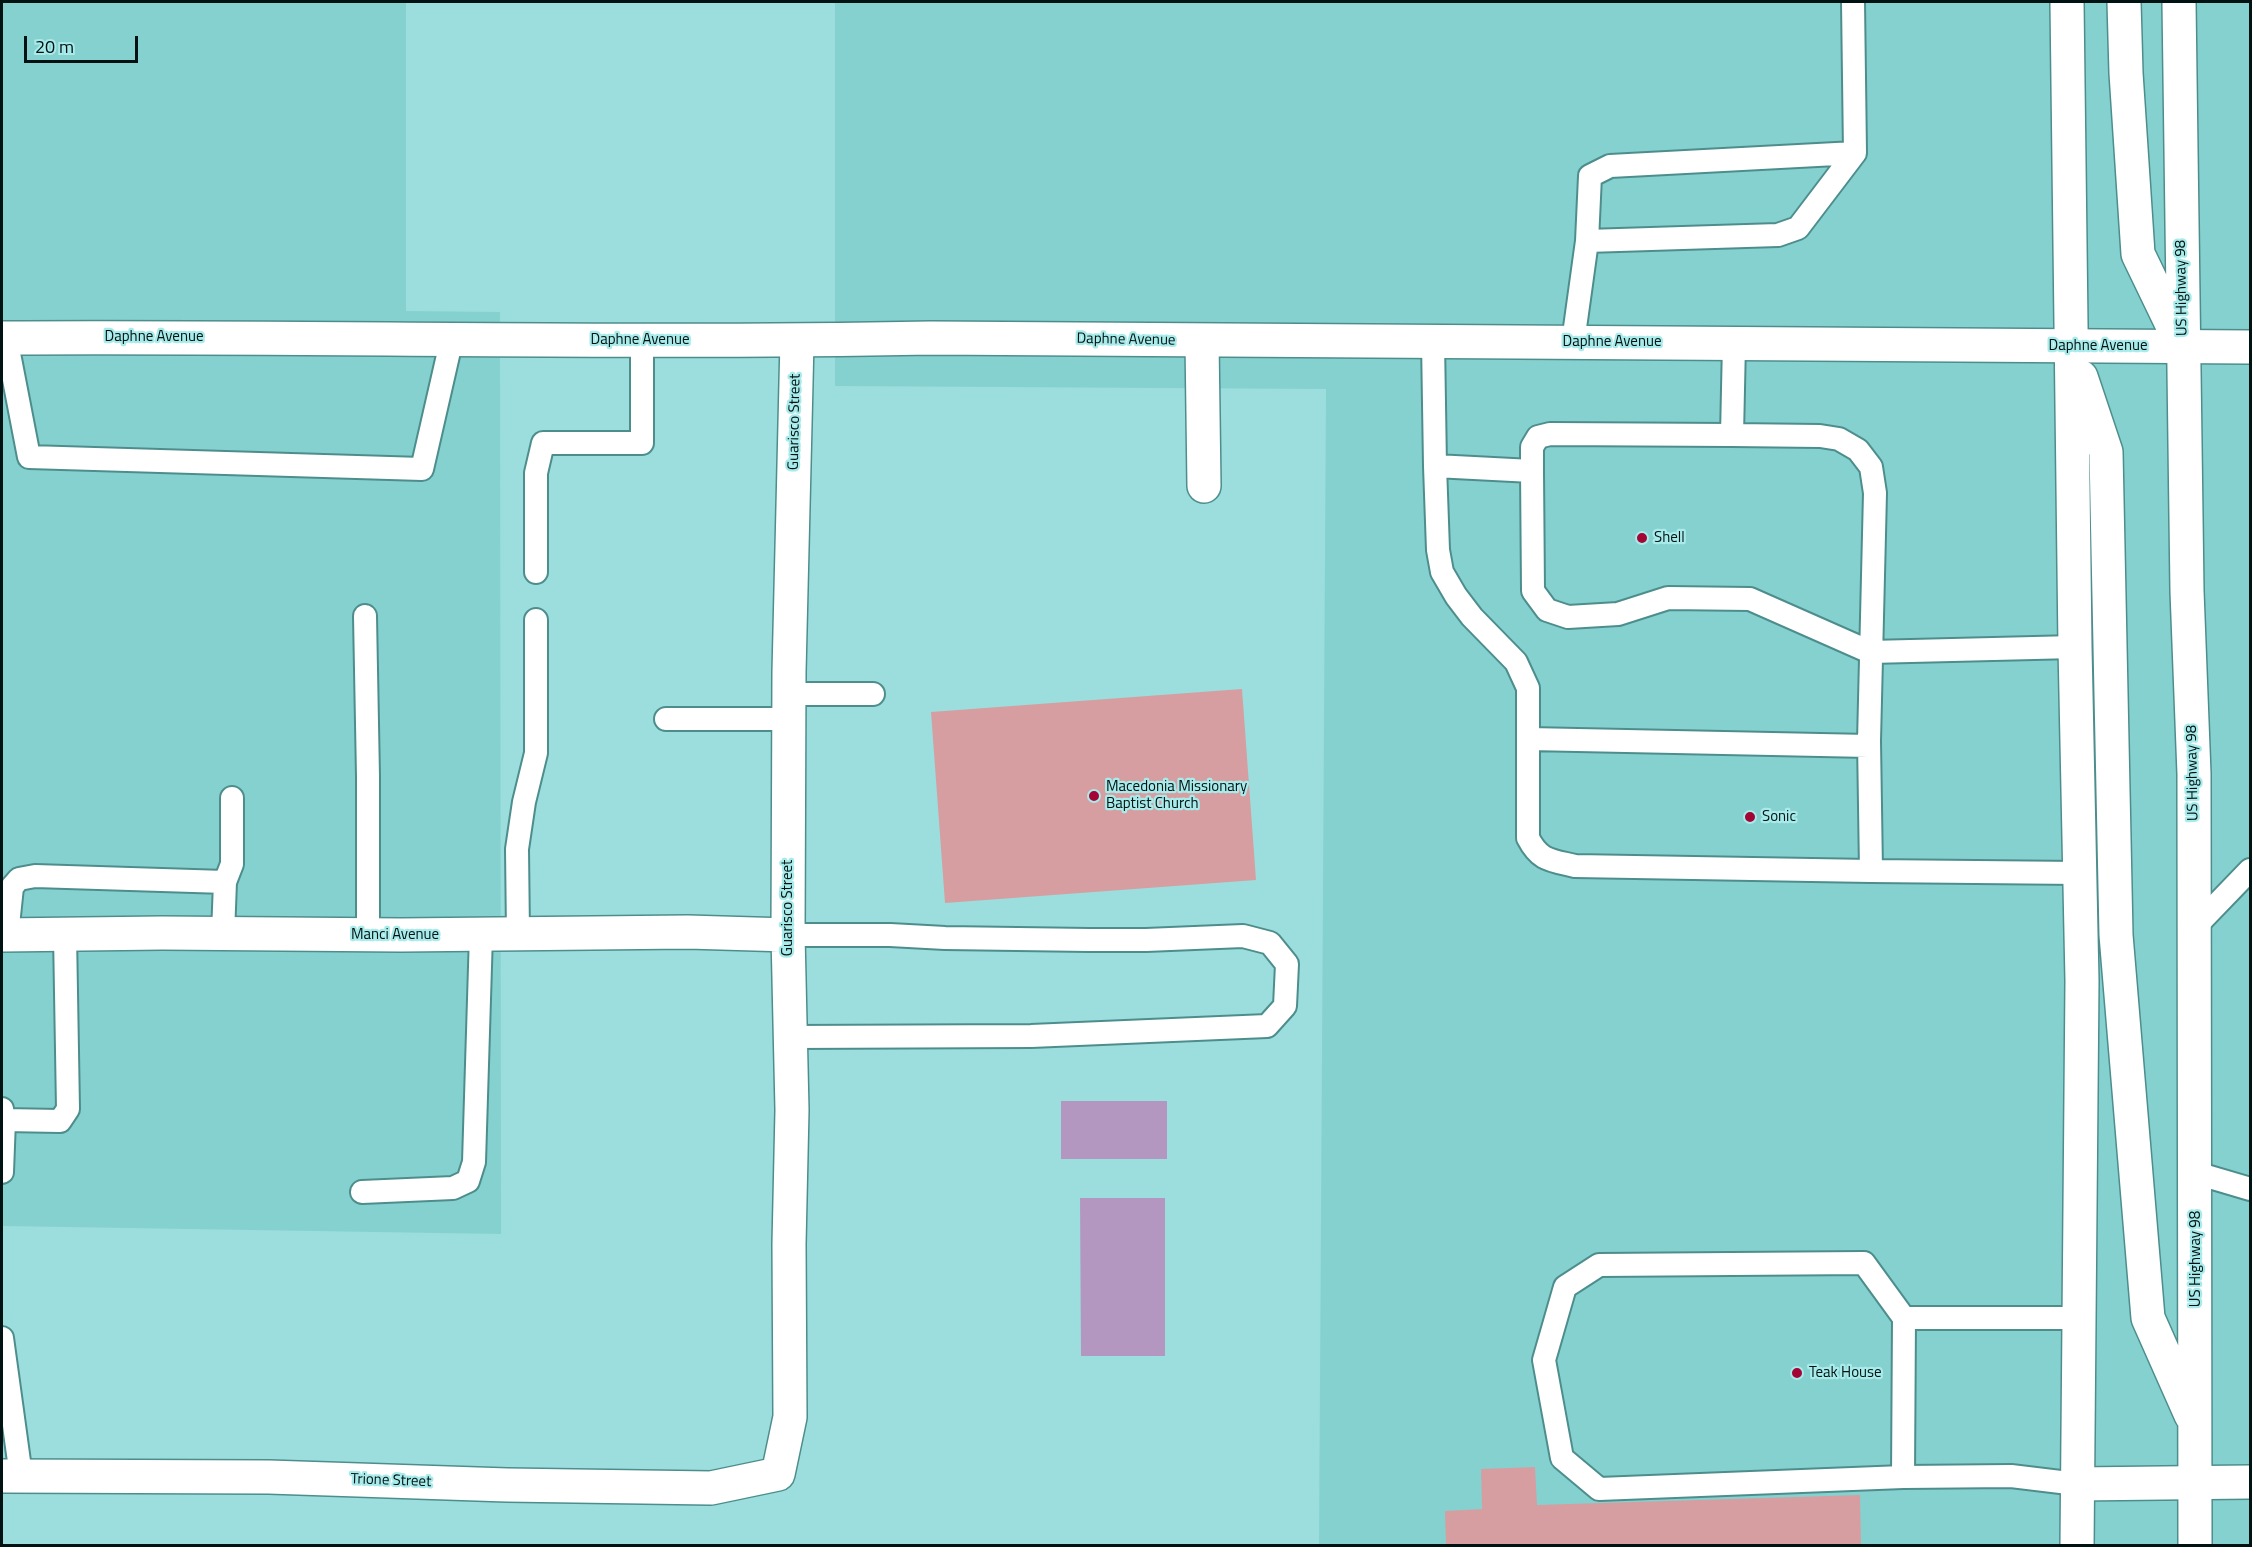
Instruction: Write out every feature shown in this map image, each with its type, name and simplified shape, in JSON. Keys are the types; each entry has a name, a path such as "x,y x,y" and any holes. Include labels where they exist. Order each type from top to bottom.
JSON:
{"street":[{"path":"2067,2 2082,993 2077,1545"},
{"path":"2124,2 2126,74 2138,255 2183,347"},
{"name":"US Highway 98","path":"2179,2 2187,591 2194,774 2195,1545"},
{"name":"Daphne Avenue","path":"4,338 797,341 931,338 2250,347"},
{"name":"Guarisco Street","path":"778,1474 790,1416 789,1244 792,1110 788,935 789,706 797,341"},
{"path":"1202,341 1204,486"},
{"path":"2071,347 2106,452 2116,935 2148,1318 2196,1427"},
{"name":"Manci Avenue","path":"4,935 688,932 788,935"},
{"name":"Trione Street","path":"11,1476 269,1478 711,1488 778,1474"},
{"path":"2077,1485 2250,1482"}],"lane":[{"path":"1587,241 1778,235 1798,228 1855,153 1853,2"},
{"path":"1573,342 1587,241 1590,176 1610,166 1855,153"},
{"path":"4,338 29,457 422,469 452,338"},
{"path":"536,572 536,473 543,442 642,443 642,340"},
{"path":"1433,341 1438,550 1442,572 1472,617 1516,662 1528,688 1528,838 1536,853 1549,860 1575,866 2080,873"},
{"path":"1732,435 1734,343"},
{"path":"1871,871 1869,746 1870,652 1875,493 1871,467 1858,450 1839,439 1820,436 1550,434 1538,437 1532,447 1533,591 1546,610 1569,617 1618,614 1668,598 1750,599 1870,652 2075,647"},
{"path":"1436,466 1532,471"},
{"path":"365,616 368,935"},
{"path":"518,934 517,849 524,801 536,753 536,620"},
{"path":"666,719 789,706 873,693"},
{"path":"1529,739 1869,746"},
{"path":"223,934 225,882 232,864 232,798"},
{"path":"2194,928 2250,870"},
{"path":"4,935 12,887 19,879 35,876 225,882"},
{"path":"2,1172 3,1115 60,1121 68,1109 65,934"},
{"path":"362,1192 453,1188 468,1181 474,1162 481,934"},
{"path":"788,935 1089,940 1243,936 1270,943 1287,964 1285,1006 1267,1026 1031,1036 790,1037"},
{"path":"2196,1173 2250,1190"},
{"path":"1903,1478 1904,1318 1864,1263 1599,1265 1565,1287 1544,1360 1562,1458 1599,1489 2011,1476 2077,1485"},
{"path":"1904,1318 2079,1318"},
{"path":"2,1338 11,1476"}],"shaded area":[{"path":"2,2 406,2 406,311 500,312 501,1234 2,1226"},
{"path":"835,2 2250,2 2250,1545 1319,1545 1326,389 835,386"},
{"path":"1061,1101 1167,1101 1167,1159 1061,1159"},
{"path":"1080,1198 1165,1198 1165,1356 1081,1356"}],"building":[{"name":"Macedonia Missionary Baptist Church","path":"1242,689 1256,880 945,903 931,712"},
{"path":"1535,1467 1537,1505 1860,1495 1861,1546 1446,1546 1445,1511 1482,1509 1481,1469"}],"place":[{"name":"Shell","path":"1642,538"},
{"name":"Macedonia Missionary Baptist Church","path":"1094,796"},
{"name":"Sonic","path":"1750,817"},
{"name":"Teak House","path":"1797,1373"}]}
